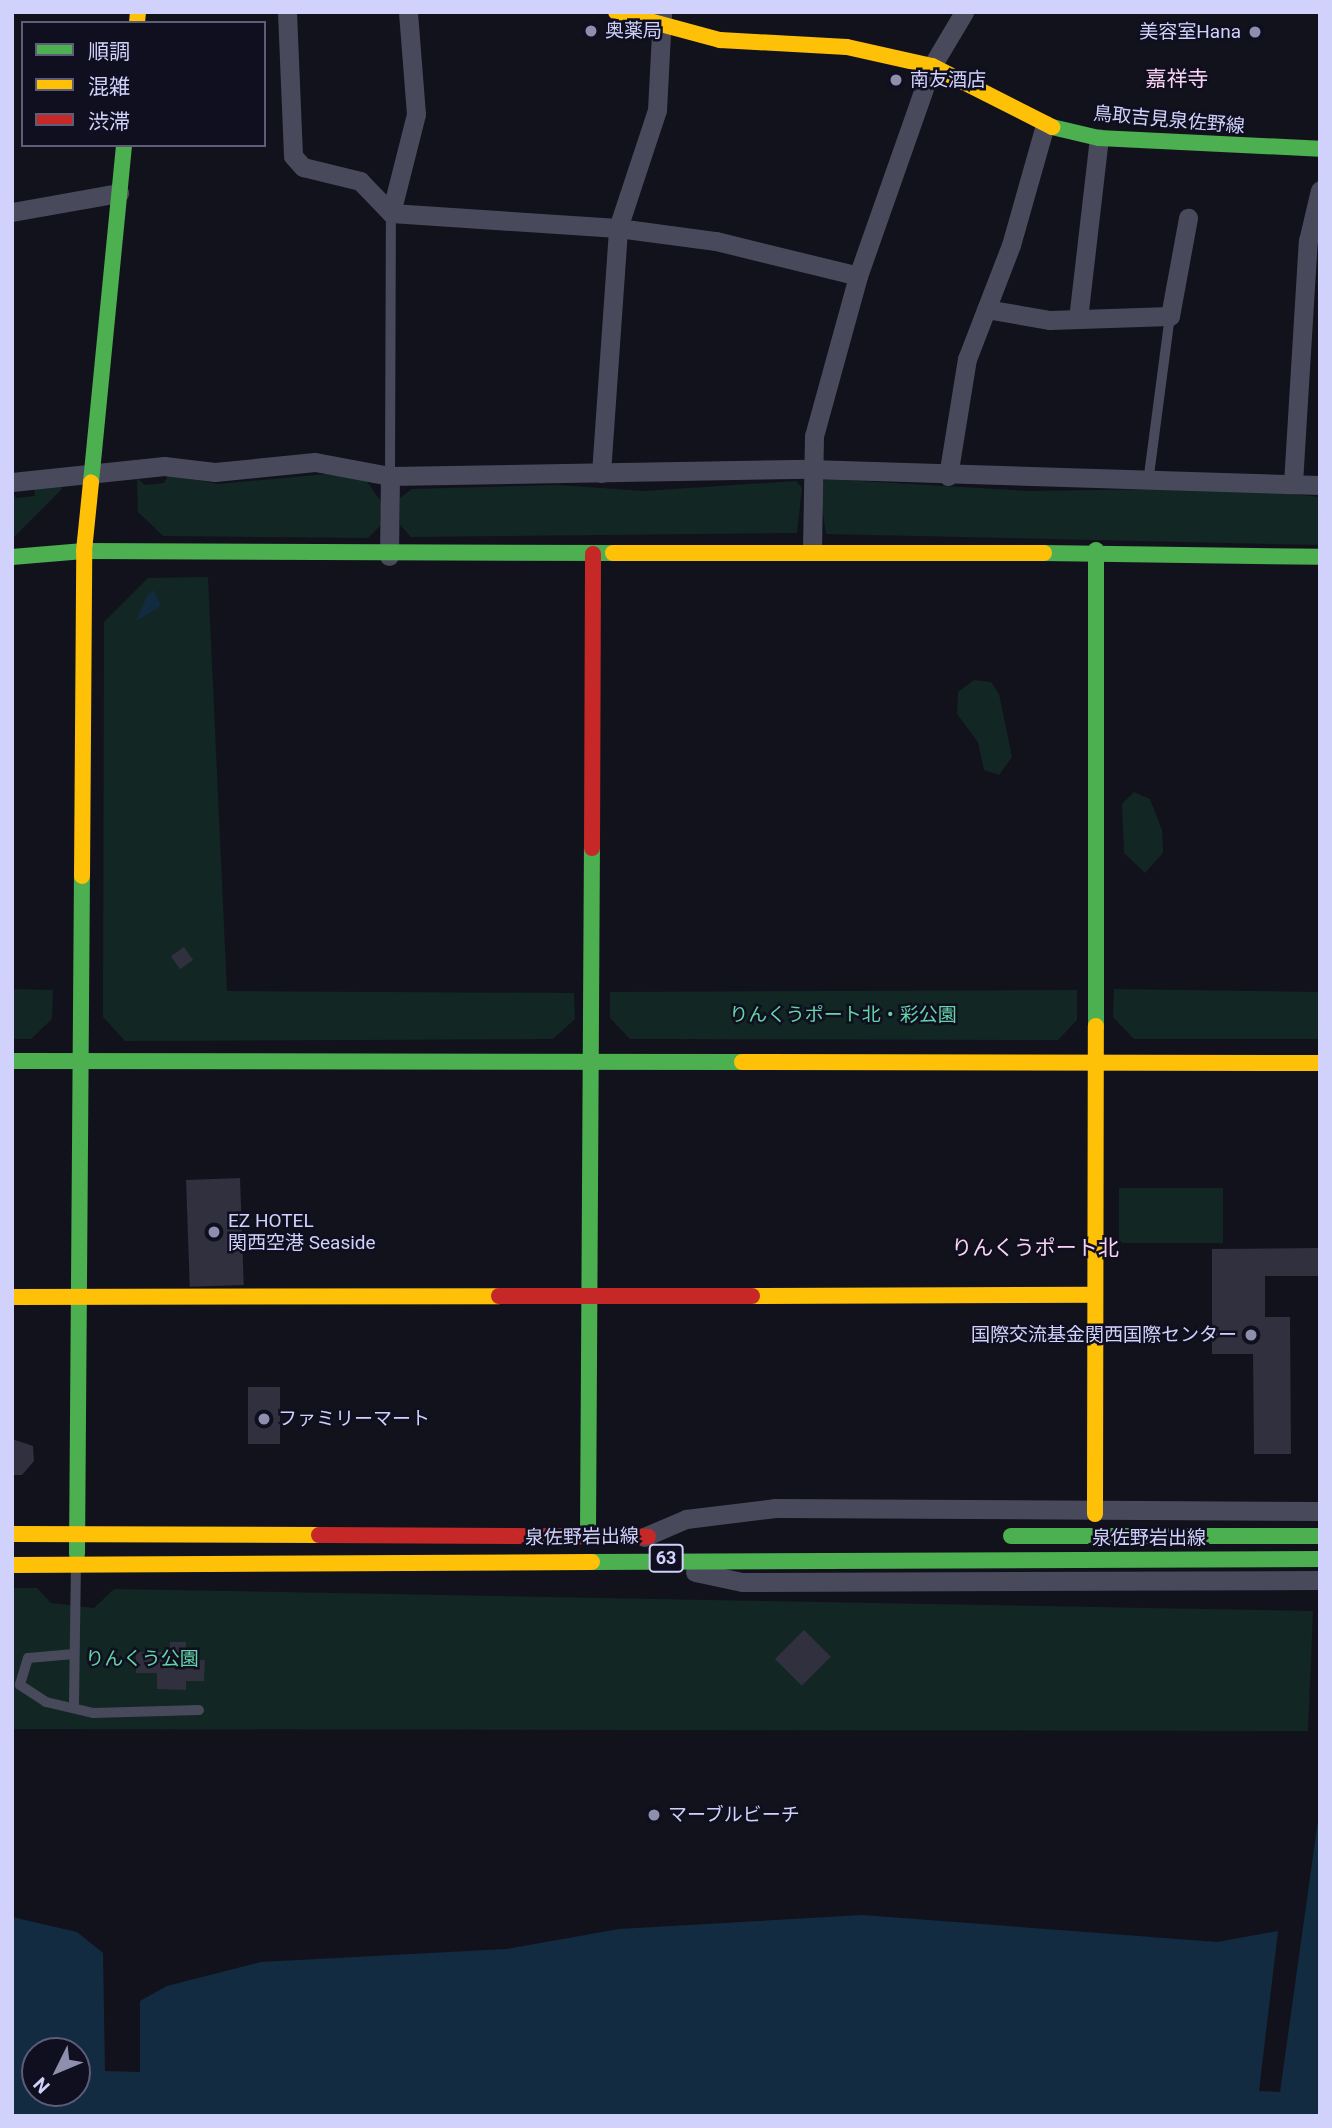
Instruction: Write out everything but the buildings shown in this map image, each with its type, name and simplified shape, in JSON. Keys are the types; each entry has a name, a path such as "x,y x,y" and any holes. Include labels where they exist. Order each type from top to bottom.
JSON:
{"street":[{"path":"287,12 293,156 303,167 360,181 391,213 618,228 716,241 858,276"},
{"path":"391,213 416,114 408,12"},
{"name":"鳥取吉見泉佐野線","path":"616,12 661,19 720,40 847,47 932,66 1045,125 1099,138 1320,149"},
{"path":"812,550 810,469 858,276 932,66 964,12"},
{"path":"601,473 618,228 654,125 661,19"},
{"path":"948,476 967,359 986,309 1045,125"},
{"path":"1077,319 1099,138"},
{"path":"76,1565 79,1297 76,1061 84,551 124,147"},
{"path":"1293,483 1308,241 1320,190"},
{"path":"12,212 118,193"},
{"path":"986,309 1077,319 1170,316 1188,218"},
{"path":"12,482 91,474 315,462 390,477 810,469 948,476 1149,475 1320,485"},
{"path":"389,556 390,477"},
{"path":"12,557 84,551 389,556 812,550 1096,550 1320,557"},
{"path":"1095,1514 1096,550"},
{"path":"588,1535 593,554"},
{"path":"12,1061 590,1064 1320,1063"},
{"path":"12,1297 589,1294 1095,1296"},
{"path":"644,1537 686,1519 775,1508 1095,1514 1320,1511"},
{"name":"泉佐野岩出線","path":"12,1534 699,1537"},
{"name":"泉佐野岩出線","path":"989,1536 1320,1536"},
{"path":"627,1558 742,1582 1320,1580"},
{"name":"泉佐野岩出線","path":"12,1565 627,1558 1320,1559"}],"lane":[{"path":"390,477 391,213"},
{"path":"1149,475 1170,316"},
{"path":"74,1704 76,1565"},
{"path":"74,1654 28,1658 19,1671 20,1685 46,1702 74,1704 93,1713 199,1710"}],"green space":[{"path":"326,474 366,480 381,502 380,526 368,538 163,536 138,512 137,478 145,485 164,483 168,475 218,484"},
{"path":"826,479 1029,491 1236,488 1320,497 1320,545 826,534 819,487"},
{"path":"796,481 802,488 797,533 411,537 400,525 400,498 412,489 558,485 644,491"},
{"path":"62,485 62,489 12,539 12,490 16,498 35,496 34,488"},
{"path":"208,577 227,991 574,993 575,1019 553,1039 125,1041 103,1017 104,622 148,578"},
{"path":"974,680 991,682 999,694 1012,757 999,775 984,770 978,742 957,714 958,692"},
{"path":"1134,792 1150,799 1162,830 1163,853 1145,873 1124,853 1122,804"},
{"path":"12,989 53,990 52,1019 31,1039 12,1039"},
{"path":"1114,989 1320,992 1320,1039 1134,1039 1113,1017"},
{"name":"りんくうポート北・彩公園","path":"1077,990 1077,1020 1058,1040 630,1039 610,1018 610,992"},
{"path":"1119,1188 1223,1188 1223,1243 1119,1243"},
{"name":"りんくう公園","path":"12,1588 37,1588 51,1603 94,1608 114,1589 1313,1611 1308,1731 12,1729"}],"water":[{"path":"153,590 161,606 136,621 147,596"},
{"path":"1320,1806 1320,2116 12,2116 12,1917 77,1932 103,1953 105,2071 140,2072 140,2001 167,1986 261,1962 506,1949 619,1929 862,1915 1217,1942 1278,1931 1259,2091 1280,2092"}],"traffic: fast":[{"path":"1052,127 1099,138 1320,149"},
{"path":"91,482 124,147"},
{"path":"1096,550 1096,1026"},
{"path":"12,557 84,551 613,553"},
{"path":"1044,553 1320,557"},
{"path":"588,1535 592,848"},
{"path":"77,1554 82,876"},
{"path":"12,1061 742,1062"},
{"path":"1011,1536 1320,1536"},
{"path":"592,1562 1320,1559"}],"traffic: slow":[{"path":"137,21 138,12"},
{"path":"616,12 720,40 847,47 932,66 1052,127"},
{"path":"82,876 84,551 91,482"},
{"path":"613,553 1044,553"},
{"path":"1095,1514 1096,1026"},
{"path":"742,1062 1320,1063"},
{"path":"752,1296 1095,1295"},
{"path":"12,1297 499,1296"},
{"path":"12,1534 319,1535"},
{"path":"12,1565 592,1562"}],"traffic: jam":[{"path":"592,848 593,554"},
{"path":"499,1296 752,1296"},
{"path":"319,1535 648,1537"}],"place":[{"name":"奥薬局","path":"591,31"},
{"name":"美容室Hana","path":"1255,32"},
{"name":"南友酒店","path":"896,80"},
{"name":"EZ HOTEL 関西空港 Seaside","path":"214,1232"},
{"name":"国際交流基金関西国際センター","path":"1251,1335"},
{"name":"ファミリーマート","path":"264,1419"},
{"name":"マーブルビーチ","path":"654,1815"}],"district":[{"name":"嘉祥寺","path":"1177,79"},
{"name":"りんくうポート北","path":"1035,1248"}]}
